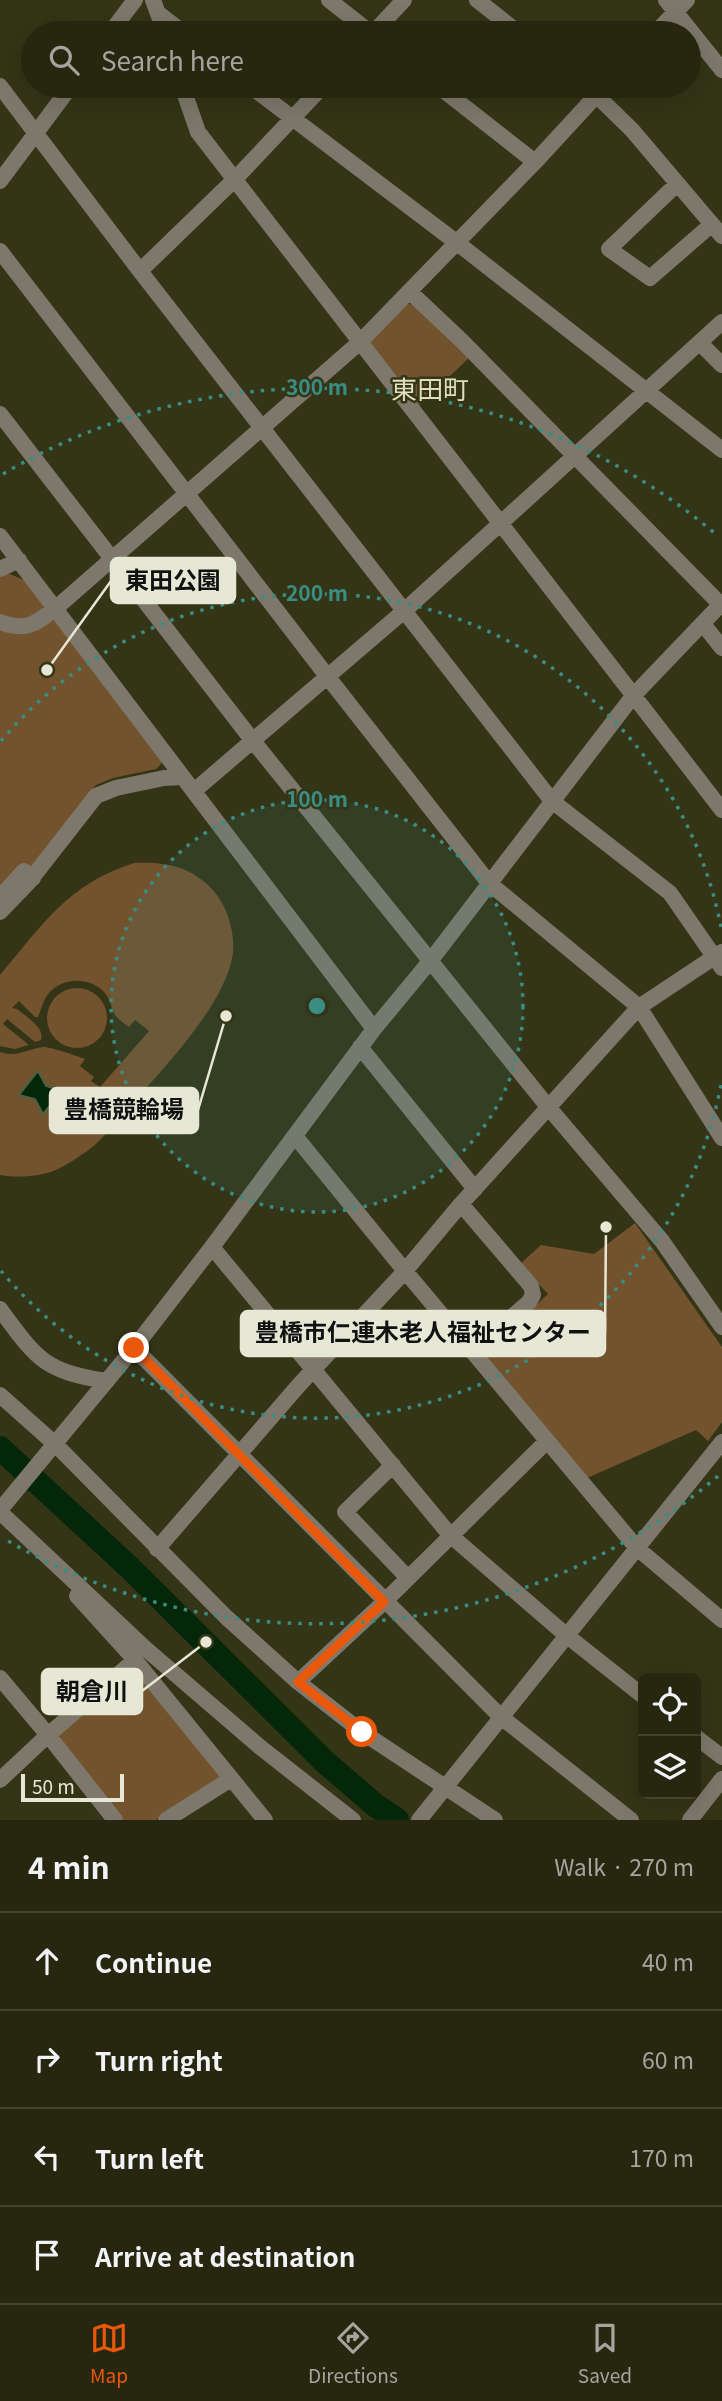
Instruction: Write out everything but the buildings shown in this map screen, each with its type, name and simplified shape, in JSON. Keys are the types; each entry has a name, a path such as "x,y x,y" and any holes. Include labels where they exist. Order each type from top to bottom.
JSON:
{"street":[{"path":"119,21 135,0"},
{"path":"329,0 356,21"},
{"path":"384,21 404,0"},
{"path":"477,0 504,21"},
{"path":"664,21 676,4 688,21"},
{"path":"156,6 172,21"},
{"path":"701,39 722,69"},
{"path":"0,86 140,271 552,801 670,893 719,959 639,1007 239,1453 157,1549"},
{"path":"0,181 62,98"},
{"path":"186,98 198,132 234,180 722,810"},
{"path":"265,98 456,242 722,450"},
{"path":"140,271 234,180 312,98"},
{"path":"453,98 535,162"},
{"path":"0,622 16,628 37,623 189,494 360,342 535,162 589,98"},
{"path":"605,98 716,230 650,278 609,249 676,184"},
{"path":"0,251 489,883 639,1007 722,1138"},
{"path":"1,1510 134,1348 360,1047 431,960 633,696 721,604 462,341 410,292"},
{"path":"194,791 404,611 722,322"},
{"path":"700,343 722,365"},
{"path":"0,414 253,741 549,1108 662,1241 722,1327"},
{"path":"0,536 374,1029"},
{"path":"0,569 19,560"},
{"path":"703,624 722,648"},
{"path":"0,912 33,878 96,796 128,785 183,777"},
{"path":"0,897 24,871 33,878"},
{"path":"360,1047 474,1189"},
{"path":"295,1136 637,1548 722,1620"},
{"path":"461,1204 531,1286 533,1295 529,1302 473,1351"},
{"path":"212,1247 450,1535 566,1635 638,1692"},
{"path":"0,1309 32,1352 47,1363 66,1373 107,1381"},
{"path":"134,1348 501,1717 631,1820"},
{"path":"0,1395 226,1617 298,1682 442,1790 495,1820"},
{"path":"298,1682 384,1602 547,1441"},
{"path":"419,1820 722,1442"},
{"path":"393,1465 345,1512 408,1578"},
{"path":"1,1510 135,1660 265,1820"},
{"path":"1,1510 156,1657 260,1747 354,1820"},
{"path":"0,1780 135,1660"},
{"path":"0,1678 115,1820"},
{"path":"701,1741 722,1757"},
{"path":"166,1820 231,1779"},
{"path":"690,1820 722,1780"}],"shaded area":[{"path":"408,304 417,305 470,357 419,405 370,342"},
{"path":"0,574 10,574 26,581 162,758 156,769 113,778 96,785 15,889 0,902"},
{"path":"134,863 156,863 186,870 212,889 226,910 231,927 233,953 229,971 209,1009 167,1065 86,1152 44,1174 0,1175 0,1052 17,1054 46,1047 77,1056 85,1059 80,1066 94,1077 91,1081 100,1087 149,1031 135,1020 129,1027 120,1020 114,1014 106,995 98,987 84,981 70,981 50,992 38,1017 19,1001 12,1008 17,1009 38,1027 41,1040 35,1042 7,1019 3,1024 29,1045 15,1049 0,1046 0,975 44,923 74,894 91,882"},
{"path":"77,988 94,993 102,1001 107,1018 102,1035 94,1043 77,1048 60,1043 52,1035 47,1018 52,1001 60,993"},
{"path":"38,1071 46,1086 62,1091 43,1114 35,1099 19,1095"},
{"path":"635,1223 722,1347 722,1422 708,1441 696,1430 587,1478 484,1353 548,1294 520,1264 541,1245 594,1254"},
{"path":"135,1669 222,1777 156,1820 122,1820 56,1737"}],"waterway":[{"path":"0,1448 130,1568 325,1762 375,1805 397,1820"}],"place":[{"name":"東田公園","path":"47,670"},
{"name":"豊橋競輪場","path":"226,1016"},
{"name":"豊橋市仁連木老人福祉センター","path":"606,1227"},
{"name":"朝倉川","path":"206,1642"}],"district":[{"name":"東田町","path":"430,390"}],"route":[{"path":"134,1348 384,1602 298,1682 362,1732"}]}
